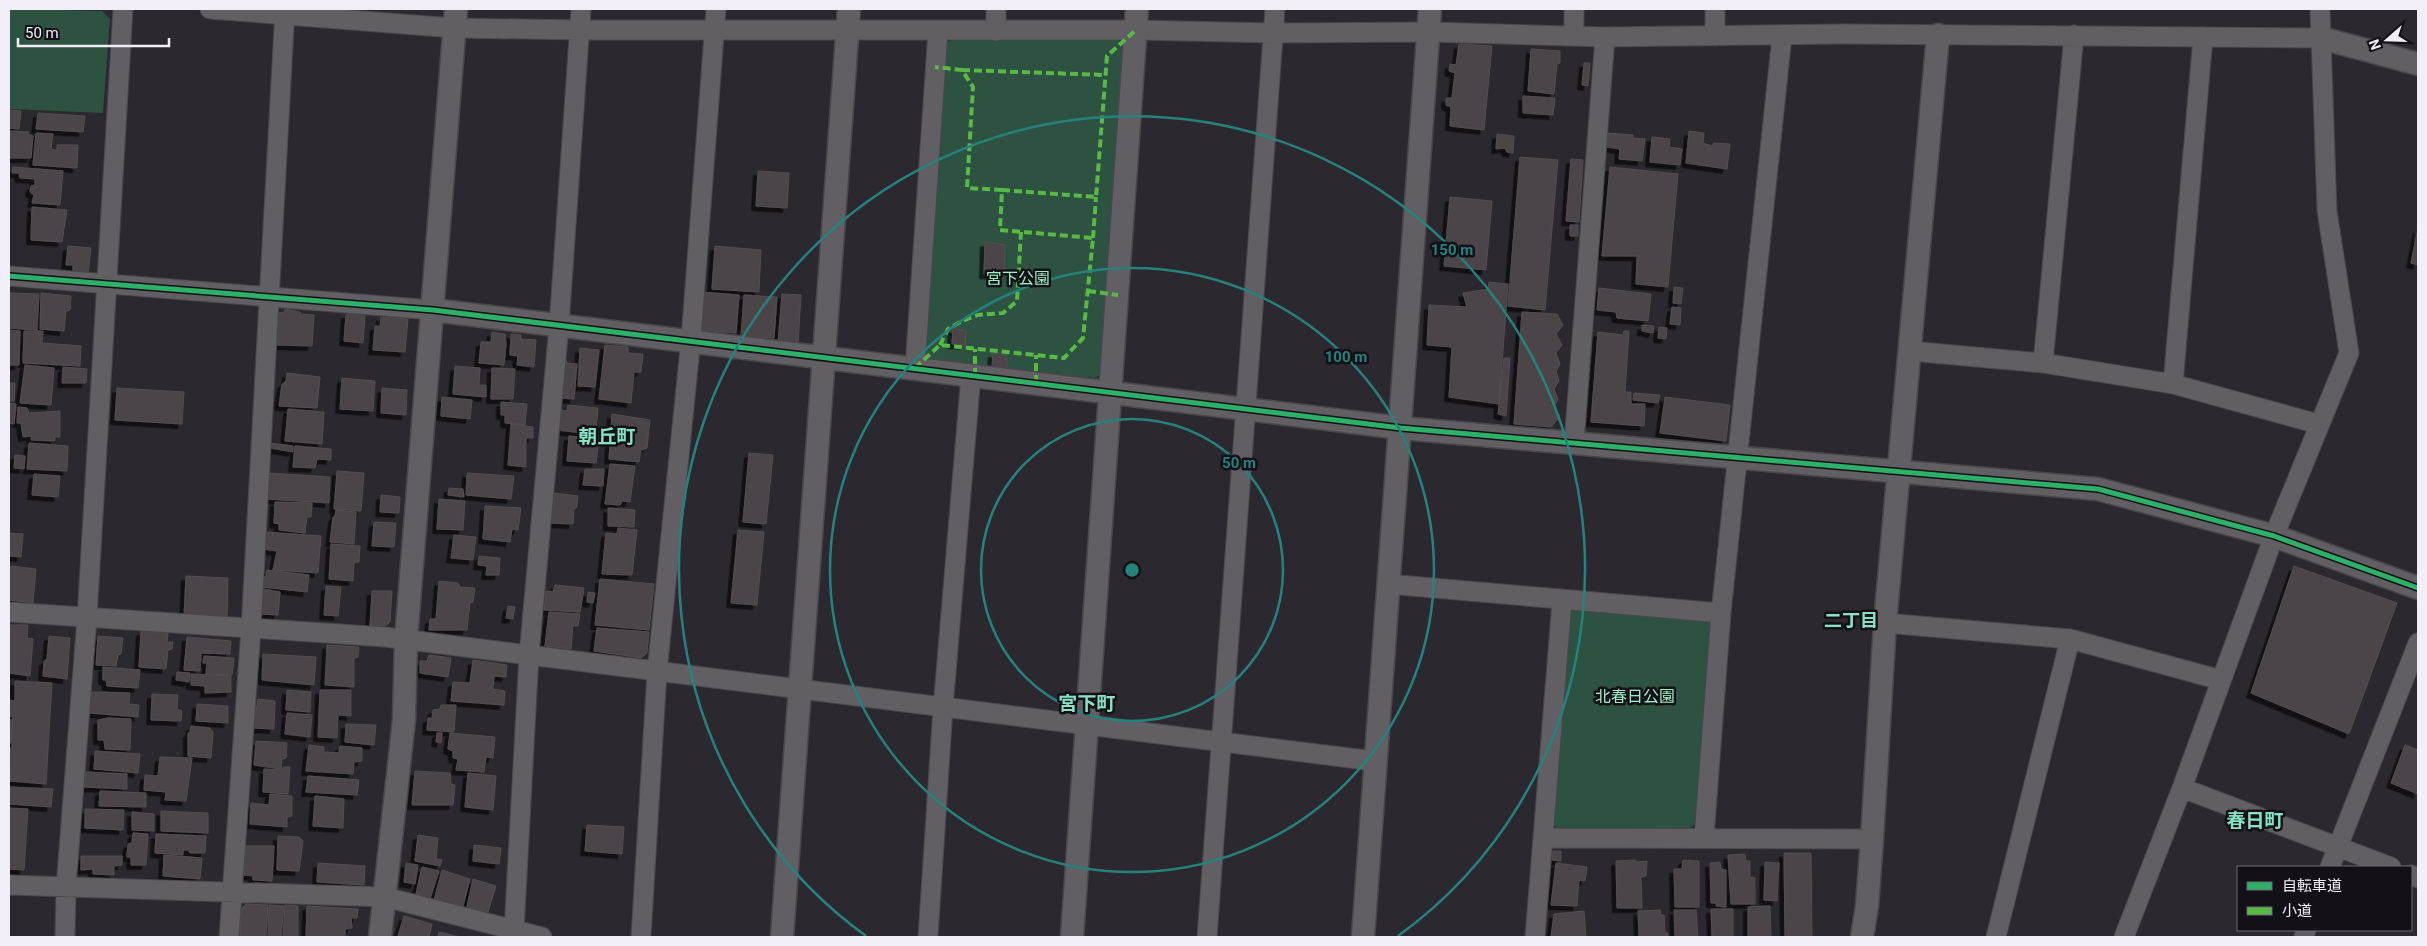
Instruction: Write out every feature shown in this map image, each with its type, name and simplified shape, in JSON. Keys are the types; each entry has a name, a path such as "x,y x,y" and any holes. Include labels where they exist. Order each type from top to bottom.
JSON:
{"street":[{"path":"65,937 66,887 87,618 123,9"},
{"path":"210,9 455,18 581,30 716,29 849,19 938,31 996,31 1137,19 1274,33 1430,32 1604,38 1938,35 2321,38 2418,64"},
{"path":"514,931 529,656 559,326 581,9"},
{"path":"641,937 657,672 691,339 716,29 716,9"},
{"path":"996,9 996,31"},
{"path":"1207,937 1275,9"},
{"path":"1363,937 1374,761 1401,428 1430,32 1430,9"},
{"path":"1574,9 1574,36"},
{"path":"1715,9 1715,36"},
{"path":"2124,937 2182,788 2274,536 2318,424 2349,353 2327,211 2320,9"},
{"path":"229,937 251,629 285,12"},
{"path":"380,937 404,720 406,640 455,18"},
{"path":"782,937 798,690 825,357 849,19"},
{"path":"1072,937 1137,19"},
{"path":"915,368 938,31"},
{"path":"1862,937 1867,906 1872,839 1884,623 1900,472 1938,35"},
{"path":"2043,363 2074,35"},
{"path":"1704,838 1721,613 1782,36"},
{"path":"2173,384 2203,37"},
{"path":"1574,443 1604,38"},
{"path":"9,276 432,310 559,326 691,339 1401,428 2098,489 2274,536 2418,588"},
{"path":"1910,351 2043,363 2173,384 2318,424"},
{"path":"928,937 943,708 971,375"},
{"path":"1388,584 1562,601 1721,613"},
{"path":"1535,937 1562,601"},
{"path":"9,612 406,640 1374,761"},
{"path":"1884,623 2070,639 2221,680"},
{"path":"1996,937 2070,639"},
{"path":"2330,866 2418,643"},
{"path":"2182,788 2388,866"},
{"path":"1543,838 1872,839"},
{"path":"9,885 385,897 542,937"}],"green space":[{"path":"9,9 102,11 110,19 103,113 9,109"},
{"name":"宮下公園","path":"953,39 1119,40 1125,49 1101,375 1094,378 927,360 921,350 945,44"},
{"name":"北春日公園","path":"1574,609 1711,621 1696,823 1688,830 1557,828 1552,823 1567,617"}],"building":[{"path":"1459,44 1492,46 1484,130 1450,126 1451,107 1446,105 1446,98 1452,98 1455,73 1449,71 1450,64 1456,65"},
{"path":"1531,49 1560,51 1560,63 1557,64 1554,94 1528,91"},
{"path":"1584,63 1590,63 1588,86 1582,85"},
{"path":"1523,96 1555,98 1553,115 1523,113"},
{"path":"9,110 21,111 19,129 9,128"},
{"path":"38,113 85,116 83,132 36,129"},
{"path":"9,131 29,132 28,134 33,136 31,158 9,158"},
{"path":"1689,131 1704,133 1703,143 1712,146 1714,143 1730,144 1727,169 1686,163"},
{"path":"36,133 53,134 51,149 57,150 57,145 78,145 77,168 33,165"},
{"path":"1608,133 1633,135 1633,138 1645,139 1642,161 1619,159 1620,149 1607,147"},
{"path":"1497,134 1514,136 1513,153 1507,152 1505,148 1496,149"},
{"path":"1652,137 1670,139 1669,147 1682,149 1680,165 1650,162"},
{"path":"1520,157 1558,160 1545,310 1508,306"},
{"path":"1571,159 1583,160 1579,222 1566,221"},
{"path":"13,167 63,171 60,205 32,203 34,195 30,192 31,186 35,185 35,179 20,178 19,173 12,173"},
{"path":"1610,167 1678,174 1668,287 1636,284 1637,256 1602,256"},
{"path":"758,171 789,173 787,208 756,206"},
{"path":"1450,197 1492,201 1486,270 1444,266"},
{"path":"32,207 67,210 62,242 31,240"},
{"path":"1570,225 1578,225 1578,236 1570,236"},
{"path":"2418,228 2418,265 2411,263"},
{"path":"985,242 1005,245 1004,275 984,274"},
{"path":"68,246 91,248 88,274 73,272 73,265 66,265"},
{"path":"715,246 761,250 759,292 712,289"},
{"path":"1489,282 1508,284 1499,404 1449,397 1452,347 1427,345 1429,305 1467,307 1463,293 1488,289"},
{"path":"1674,287 1683,288 1681,304 1673,303"},
{"path":"1599,288 1651,294 1648,321 1617,318 1616,312 1597,310"},
{"path":"701,292 739,295 736,333 698,330"},
{"path":"9,293 39,294 37,330 9,328"},
{"path":"41,293 71,296 70,310 66,311 64,331 40,329"},
{"path":"782,294 801,295 798,345 778,343"},
{"path":"744,295 777,297 774,338 741,336"},
{"path":"1672,307 1681,308 1680,325 1670,324"},
{"path":"285,309 300,312 301,314 314,315 312,346 277,345 277,312 284,313"},
{"path":"1522,312 1557,314 1563,325 1556,334 1562,345 1556,353 1560,364 1556,371 1559,381 1554,389 1558,399 1554,408 1560,416 1551,427 1514,424"},
{"path":"346,314 365,316 363,343 344,341"},
{"path":"381,317 408,319 405,352 373,350 375,326 380,326"},
{"path":"1642,325 1654,326 1653,333 1642,331"},
{"path":"1659,327 1667,328 1666,339 1658,338"},
{"path":"953,328 966,331 965,345 952,344"},
{"path":"9,330 20,331 19,365 9,365"},
{"path":"24,331 43,331 42,343 81,346 80,366 23,363"},
{"path":"1624,331 1629,331 1625,392 1631,392 1631,404 1645,404 1644,426 1591,422 1598,332 1623,335"},
{"path":"492,332 505,334 504,365 479,363 481,342 491,342"},
{"path":"511,334 521,335 521,339 536,340 534,367 517,365 518,356 510,355"},
{"path":"605,345 628,347 628,353 643,354 641,372 634,372 631,403 599,399"},
{"path":"580,348 599,350 595,387 578,386"},
{"path":"993,353 1007,355 1007,369 992,367"},
{"path":"1504,358 1510,358 1506,416 1498,414"},
{"path":"561,360 577,364 574,399 558,398"},
{"path":"25,365 54,368 51,405 20,403"},
{"path":"455,366 480,368 479,385 486,385 486,397 453,394"},
{"path":"63,367 87,369 86,383 62,383"},
{"path":"492,368 515,369 513,399 491,399"},
{"path":"287,373 320,377 317,408 279,406 282,384 286,381"},
{"path":"342,378 375,381 373,411 340,409"},
{"path":"9,383 15,383 14,401 9,401"},
{"path":"117,388 184,392 182,424 115,420"},
{"path":"382,388 407,390 406,415 381,413"},
{"path":"1634,393 1660,395 1658,403 1633,400"},
{"path":"442,397 472,400 470,419 441,416"},
{"path":"1665,397 1730,405 1726,441 1660,433"},
{"path":"501,402 527,404 525,425 505,423 505,415 501,415"},
{"path":"9,403 16,404 14,424 9,423"},
{"path":"568,405 598,408 596,430 591,434 557,430 558,409 567,411"},
{"path":"18,407 27,408 29,413 60,411 60,437 55,437 55,441 31,440 32,436 23,437 21,423 17,423"},
{"path":"288,409 324,412 322,444 285,441"},
{"path":"612,414 650,420 647,448 641,450 639,462 609,459"},
{"path":"511,424 533,427 533,438 526,438 526,467 508,465"},
{"path":"569,436 599,439 596,463 567,461"},
{"path":"29,443 68,446 67,471 27,469"},
{"path":"270,443 293,446 293,452 270,448"},
{"path":"295,446 331,449 331,460 317,459 315,468 293,467"},
{"path":"749,453 773,455 766,524 743,522"},
{"path":"15,455 25,456 24,469 14,468"},
{"path":"610,464 635,466 630,502 622,501 620,505 605,504"},
{"path":"585,469 604,469 603,486 583,485"},
{"path":"337,471 364,473 361,511 334,509"},
{"path":"268,473 330,477 329,503 267,499"},
{"path":"467,473 514,476 511,499 466,495"},
{"path":"34,474 60,476 58,497 32,495"},
{"path":"449,488 463,489 464,497 448,495"},
{"path":"555,493 578,496 577,507 574,509 573,524 550,523"},
{"path":"381,495 400,497 399,513 380,512"},
{"path":"439,499 465,501 463,530 437,529"},
{"path":"275,502 312,503 311,517 307,517 305,533 279,530 279,524 274,523"},
{"path":"485,506 521,508 518,530 512,529 510,542 483,539"},
{"path":"608,508 635,510 634,527 608,526"},
{"path":"336,510 356,512 354,544 330,542 333,517"},
{"path":"374,522 396,523 394,547 372,546"},
{"path":"618,528 637,530 632,575 602,574 606,533 617,534"},
{"path":"738,530 764,532 757,605 731,603"},
{"path":"265,532 321,536 318,573 273,570 277,551 263,549"},
{"path":"9,533 23,534 21,557 9,556"},
{"path":"454,535 476,537 473,560 451,558"},
{"path":"331,544 360,546 359,562 354,563 353,581 329,579"},
{"path":"479,556 500,558 499,575 486,575 487,566 478,565"},
{"path":"11,566 36,569 33,603 9,600 9,570"},
{"path":"2294,566 2397,603 2349,734 2251,693"},
{"path":"267,570 309,575 307,592 262,587 262,577 266,577"},
{"path":"186,576 228,578 227,619 184,617"},
{"path":"600,579 654,584 649,630 595,625"},
{"path":"439,581 458,583 460,587 475,588 473,602 470,603 467,630 429,630 430,619 436,619"},
{"path":"555,585 584,588 580,612 544,610 546,591 553,592"},
{"path":"326,586 341,587 338,616 324,615"},
{"path":"263,589 280,592 278,615 261,614 261,592"},
{"path":"372,591 392,591 390,622 385,626 370,626"},
{"path":"588,592 595,593 593,603 587,602"},
{"path":"508,606 515,607 513,619 506,618"},
{"path":"549,612 580,614 578,626 573,626 571,649 545,646"},
{"path":"9,625 28,625 27,638 33,639 30,676 9,673"},
{"path":"597,628 649,632 647,653 641,658 594,651"},
{"path":"141,631 168,633 167,642 173,642 172,649 168,650 166,669 139,667"},
{"path":"49,636 70,638 67,679 43,676"},
{"path":"98,636 123,638 121,654 118,655 116,666 96,665"},
{"path":"187,637 231,641 230,654 201,653 200,671 184,670"},
{"path":"327,645 359,647 358,657 354,658 354,687 325,685"},
{"path":"263,654 316,657 314,685 262,680"},
{"path":"429,655 451,658 448,677 420,673 420,661 427,661"},
{"path":"204,656 234,658 232,675 206,674 207,663 203,663"},
{"path":"473,660 507,665 506,677 494,676 493,689 505,691 504,705 451,701 453,682 470,683"},
{"path":"103,667 140,670 138,688 107,686 106,680 103,680"},
{"path":"177,672 190,673 189,682 176,680"},
{"path":"191,674 231,676 231,692 205,693 205,686 191,685"},
{"path":"15,681 52,683 46,784 10,781 9,748 12,748 13,717 9,716 9,700 15,701"},
{"path":"287,690 311,692 310,712 286,710"},
{"path":"320,690 351,690 351,716 338,715 337,738 318,737"},
{"path":"91,692 130,693 129,704 139,705 138,717 89,713"},
{"path":"152,694 178,695 177,709 182,711 181,721 151,720"},
{"path":"258,699 275,701 274,729 253,728"},
{"path":"197,704 228,706 228,723 196,721"},
{"path":"441,705 456,705 454,732 427,730 428,718 432,718 433,710 440,709"},
{"path":"287,713 312,715 310,737 285,734"},
{"path":"108,718 131,719 130,750 105,749 104,740 98,740 98,720"},
{"path":"9,719 13,720 11,743 9,743"},
{"path":"346,724 376,725 374,745 345,742"},
{"path":"191,726 210,728 213,732 211,758 188,756 188,733"},
{"path":"437,733 442,733 441,743 436,742"},
{"path":"450,733 495,737 493,758 486,757 484,772 456,770 458,759 453,758 453,751 448,749"},
{"path":"256,741 287,743 286,758 282,759 281,769 254,765"},
{"path":"309,745 324,747 324,752 339,753 340,746 362,748 362,761 354,762 353,774 306,771"},
{"path":"2405,745 2418,750 2418,794 2391,783"},
{"path":"95,751 140,754 138,773 94,769"},
{"path":"160,757 192,758 186,801 165,800 166,792 144,790 145,775 158,776"},
{"path":"283,767 290,767 288,794 263,792 264,769 282,770"},
{"path":"415,771 450,773 451,784 455,785 453,805 412,805"},
{"path":"86,772 127,774 127,789 84,787"},
{"path":"468,773 496,776 493,810 465,807"},
{"path":"308,776 359,780 357,795 306,792"},
{"path":"9,787 53,789 51,807 9,804"},
{"path":"100,791 146,793 146,807 99,806"},
{"path":"270,794 292,796 292,816 287,817 287,827 250,824 251,803 269,805"},
{"path":"315,796 344,799 343,828 313,826"},
{"path":"9,808 28,809 24,870 9,869"},
{"path":"85,809 124,810 123,830 85,828"},
{"path":"161,811 208,813 208,833 161,831"},
{"path":"132,812 154,814 154,831 132,830"},
{"path":"587,825 624,827 622,854 585,851"},
{"path":"133,833 148,834 146,865 131,865 131,857 127,857 128,844 132,843"},
{"path":"156,834 206,836 205,853 190,853 188,850 183,850 183,855 155,853"},
{"path":"418,835 438,838 436,859 442,860 440,866 415,861"},
{"path":"278,836 299,837 303,841 299,871 277,870"},
{"path":"474,845 501,848 499,864 473,861"},
{"path":"246,846 274,846 272,881 253,880 253,876 244,875"},
{"path":"1553,851 1561,851 1561,861 1552,860"},
{"path":"1784,853 1811,853 1812,937 1785,937"},
{"path":"1745,854 1746,861 1750,861 1750,877 1755,878 1755,904 1731,904 1728,855"},
{"path":"164,855 202,858 200,879 163,876"},
{"path":"81,856 122,856 122,865 114,866 114,875 93,874 93,869 81,870"},
{"path":"1635,860 1637,862 1647,861 1646,876 1641,877 1642,908 1617,908 1616,861"},
{"path":"1683,860 1699,861 1699,907 1675,907 1674,869 1682,869"},
{"path":"1720,862 1721,869 1726,870 1726,907 1716,906 1716,903 1711,903 1710,863"},
{"path":"1765,862 1779,863 1777,901 1764,900"},
{"path":"318,863 365,866 364,885 317,882"},
{"path":"406,863 418,865 415,884 404,882"},
{"path":"1556,863 1587,867 1585,881 1579,880 1577,906 1551,905"},
{"path":"422,867 439,871 430,899 416,894"},
{"path":"442,870 470,879 463,906 434,900"},
{"path":"473,879 496,886 488,912 467,907"},
{"path":"246,904 268,905 266,937 240,937 241,909"},
{"path":"269,905 284,906 281,937 268,937"},
{"path":"285,905 298,906 298,937 283,937"},
{"path":"307,906 358,909 357,918 351,918 352,928 345,929 345,937 306,937"},
{"path":"1770,906 1771,937 1748,937 1748,907"},
{"path":"1711,909 1733,909 1733,937 1712,937"},
{"path":"1660,910 1661,915 1664,915 1665,933 1668,933 1668,937 1639,937 1638,911"},
{"path":"1674,910 1696,910 1698,937 1675,937"},
{"path":"1584,911 1586,937 1551,937 1554,914"},
{"path":"404,916 432,924 429,937 398,936"},
{"path":"439,932 460,937 438,937"}],"marked path":[{"path":"1002,190 1096,197 1107,56 1136,30"},
{"path":"915,368 940,345 1064,358 1083,338 1093,238 1000,230 1002,190 967,188 973,87 962,70 935,67"},
{"path":"962,70 1105,75"},
{"path":"1093,238 1096,197"},
{"path":"940,345 948,329 978,315 1003,313 1017,301 1021,232"},
{"path":"1088,291 1118,295"},
{"path":"975,349 975,376"},
{"path":"1036,355 1036,383"}],"cycle path":[{"path":"9,276 433,310 1401,428 2098,489 2274,536 2418,588"}],"district":[{"name":"朝丘町","path":"607,436"},
{"name":"二丁目","path":"1851,620"},
{"name":"宮下町","path":"1087,703"},
{"name":"春日町","path":"2255,820"}]}
